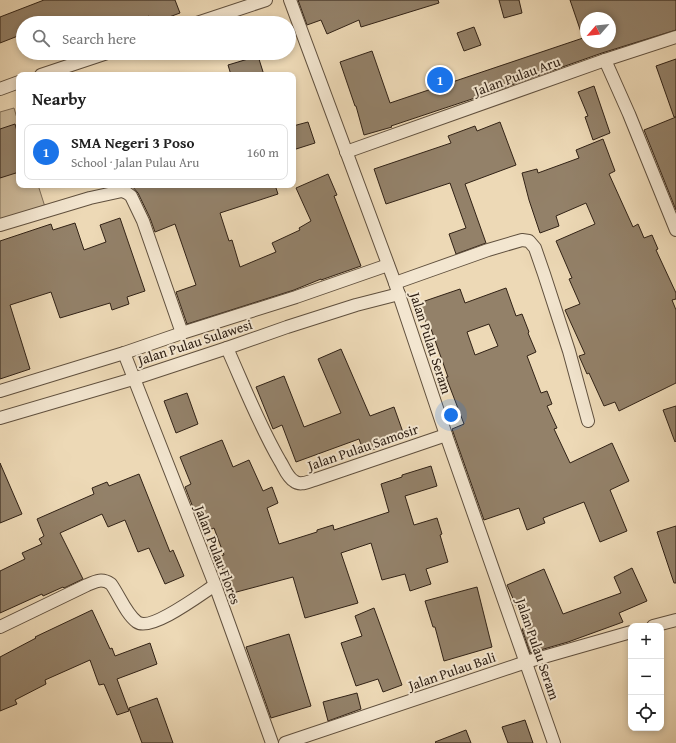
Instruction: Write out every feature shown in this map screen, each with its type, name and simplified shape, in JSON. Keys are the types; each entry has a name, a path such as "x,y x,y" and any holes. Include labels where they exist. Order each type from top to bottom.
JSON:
{"street":[{"path":"218,16 266,0"},
{"name":"Jalan Pulau Seram","path":"290,0 296,16"},
{"name":"Jalan Pulau Seram","path":"296,16 397,288 446,434 554,743"},
{"name":"Jalan Pulau Aru","path":"346,152 605,60 676,38"},
{"path":"50,72 86,60"},
{"path":"605,60 629,114 676,230"},
{"path":"0,89 16,83"},
{"path":"0,225 90,198 122,191 127,192 131,196 143,221 182,333"},
{"name":"Jalan Pulau Sulawesi","path":"0,418 133,379 356,305 488,250 522,240 529,241 535,248 569,351 588,421"},
{"name":"Jalan Pulau Sulawesi","path":"0,391 124,353 296,297 388,265"},
{"name":"Jalan Pulau Samosir","path":"227,348 259,422 288,475 292,480 298,483 302,484 446,434"},
{"name":"Jalan Pulau Flores","path":"124,353 215,586 272,743"},
{"path":"0,627 100,580 111,584 131,616 138,623 144,624 150,624 168,616 215,586"},
{"path":"664,623 676,620"},
{"name":"Jalan Pulau Bali","path":"285,743 526,662 628,633"}],"shaded area":[{"path":"14,108 16,115 16,188 39,188 46,210 0,224 0,112"}],"building":[{"path":"44,0 175,0 180,13 172,16 16,16 16,37 0,43 0,17"},
{"path":"298,0 438,0 439,3 361,27 359,20 327,34 321,20 307,25"},
{"path":"499,0 519,0 522,13 504,18"},
{"path":"570,0 676,0 676,30 602,53 391,126 392,127 364,135 356,106 340,62 372,51 390,103 580,39 580,48 616,48 616,12 580,12 580,29"},
{"path":"474,27 481,45 464,51 457,33"},
{"path":"676,59 676,117 674,117 656,66"},
{"path":"245,60 259,60 263,72 230,72 228,65"},
{"path":"594,86 610,133 593,140 585,117 588,116 578,92"},
{"path":"676,117 676,210 644,130"},
{"path":"308,122 315,143 296,149 296,125"},
{"path":"500,122 516,165 465,184 486,243 456,254 449,234 466,228 450,183 386,204 374,169 451,143 448,136 475,126 477,131"},
{"path":"15,124 16,128 16,173 0,178 0,129"},
{"path":"603,139 615,171 609,174 633,227 638,224 644,238 652,235 658,249 656,250 676,293 676,299 672,300 676,310 676,383 619,411 615,402 604,406 589,373 587,374 579,356 585,354 565,310 580,304 569,279 572,278 556,241 595,224 586,203 556,216 559,226 540,233 522,173 537,169 538,173 579,158 576,150"},
{"path":"328,174 337,195 334,196 361,266 321,279 294,290 187,324 176,292 196,285 175,224 155,232 138,193 134,188 276,188 278,194 220,213 229,241 232,240 240,267 276,252 272,243 300,230 299,228 311,221 296,188"},
{"path":"120,218 145,291 127,297 129,304 112,310 110,303 60,318 51,292 10,305 30,369 0,379 0,241 51,224 53,230 75,223 84,250 106,242 100,225"},
{"path":"506,288 516,316 522,314 529,332 528,333 536,352 527,356 541,393 547,391 552,404 547,406 557,428 554,429 570,463 612,443 629,481 610,490 627,531 600,542 584,502 543,518 545,523 527,530 519,508 484,520 452,429 464,424 446,377 448,377 431,329 429,330 419,303 460,289 465,303","holes":["489,324 498,346 475,355 467,332"]},
{"path":"341,349 370,416 394,407 405,438 364,453 359,439 296,462 282,425 273,429 256,387 284,376 304,427 341,413 318,359"},
{"path":"187,393 198,424 176,433 164,401"},
{"path":"676,406 676,441 675,442 663,410"},
{"path":"222,440 233,467 249,460 263,491 272,487 278,503 267,508 279,544 317,532 317,530 333,525 334,530 389,512 381,484 402,477 402,475 431,466 437,486 405,496 414,525 437,518 442,534 440,535 448,562 426,569 431,584 410,591 405,574 382,580 371,543 341,553 358,603 305,618 293,577 229,594 219,556 224,555 214,528 203,533 185,487 191,484 180,457"},
{"path":"0,463 22,514 0,523"},
{"path":"139,474 170,552 173,550 184,576 165,584 149,548 138,552 125,520 108,527 102,514 60,533 83,579 43,596 42,594 0,613 0,571 25,559 22,553 42,544 39,539 44,536 37,519 94,494 92,488 107,482 109,486"},
{"path":"676,526 676,583 674,583 657,532"},
{"path":"632,568 647,601 619,613 623,622 568,642 530,653 522,629 526,628 507,585 544,569 563,614 621,593 614,577"},
{"path":"477,587 492,647 444,661 435,627 433,627 425,601"},
{"path":"374,608 402,685 383,692 378,679 356,686 341,643 362,636 355,616"},
{"path":"92,610 110,649 112,648 115,656 150,643 157,664 117,679 129,711 117,715 104,684 99,685 90,660 45,680 46,684 15,700 17,704 0,711 0,657 36,638 35,637"},
{"path":"289,634 311,706 271,718 246,647"},
{"path":"357,693 361,709 328,721 323,702"},
{"path":"157,698 173,743 142,743 129,708"},
{"path":"525,720 533,743 508,743 502,727"},
{"path":"466,730 471,743 435,742"}],"place":[{"name":"SMA Negeri 3 Poso","path":"440,80"}]}
